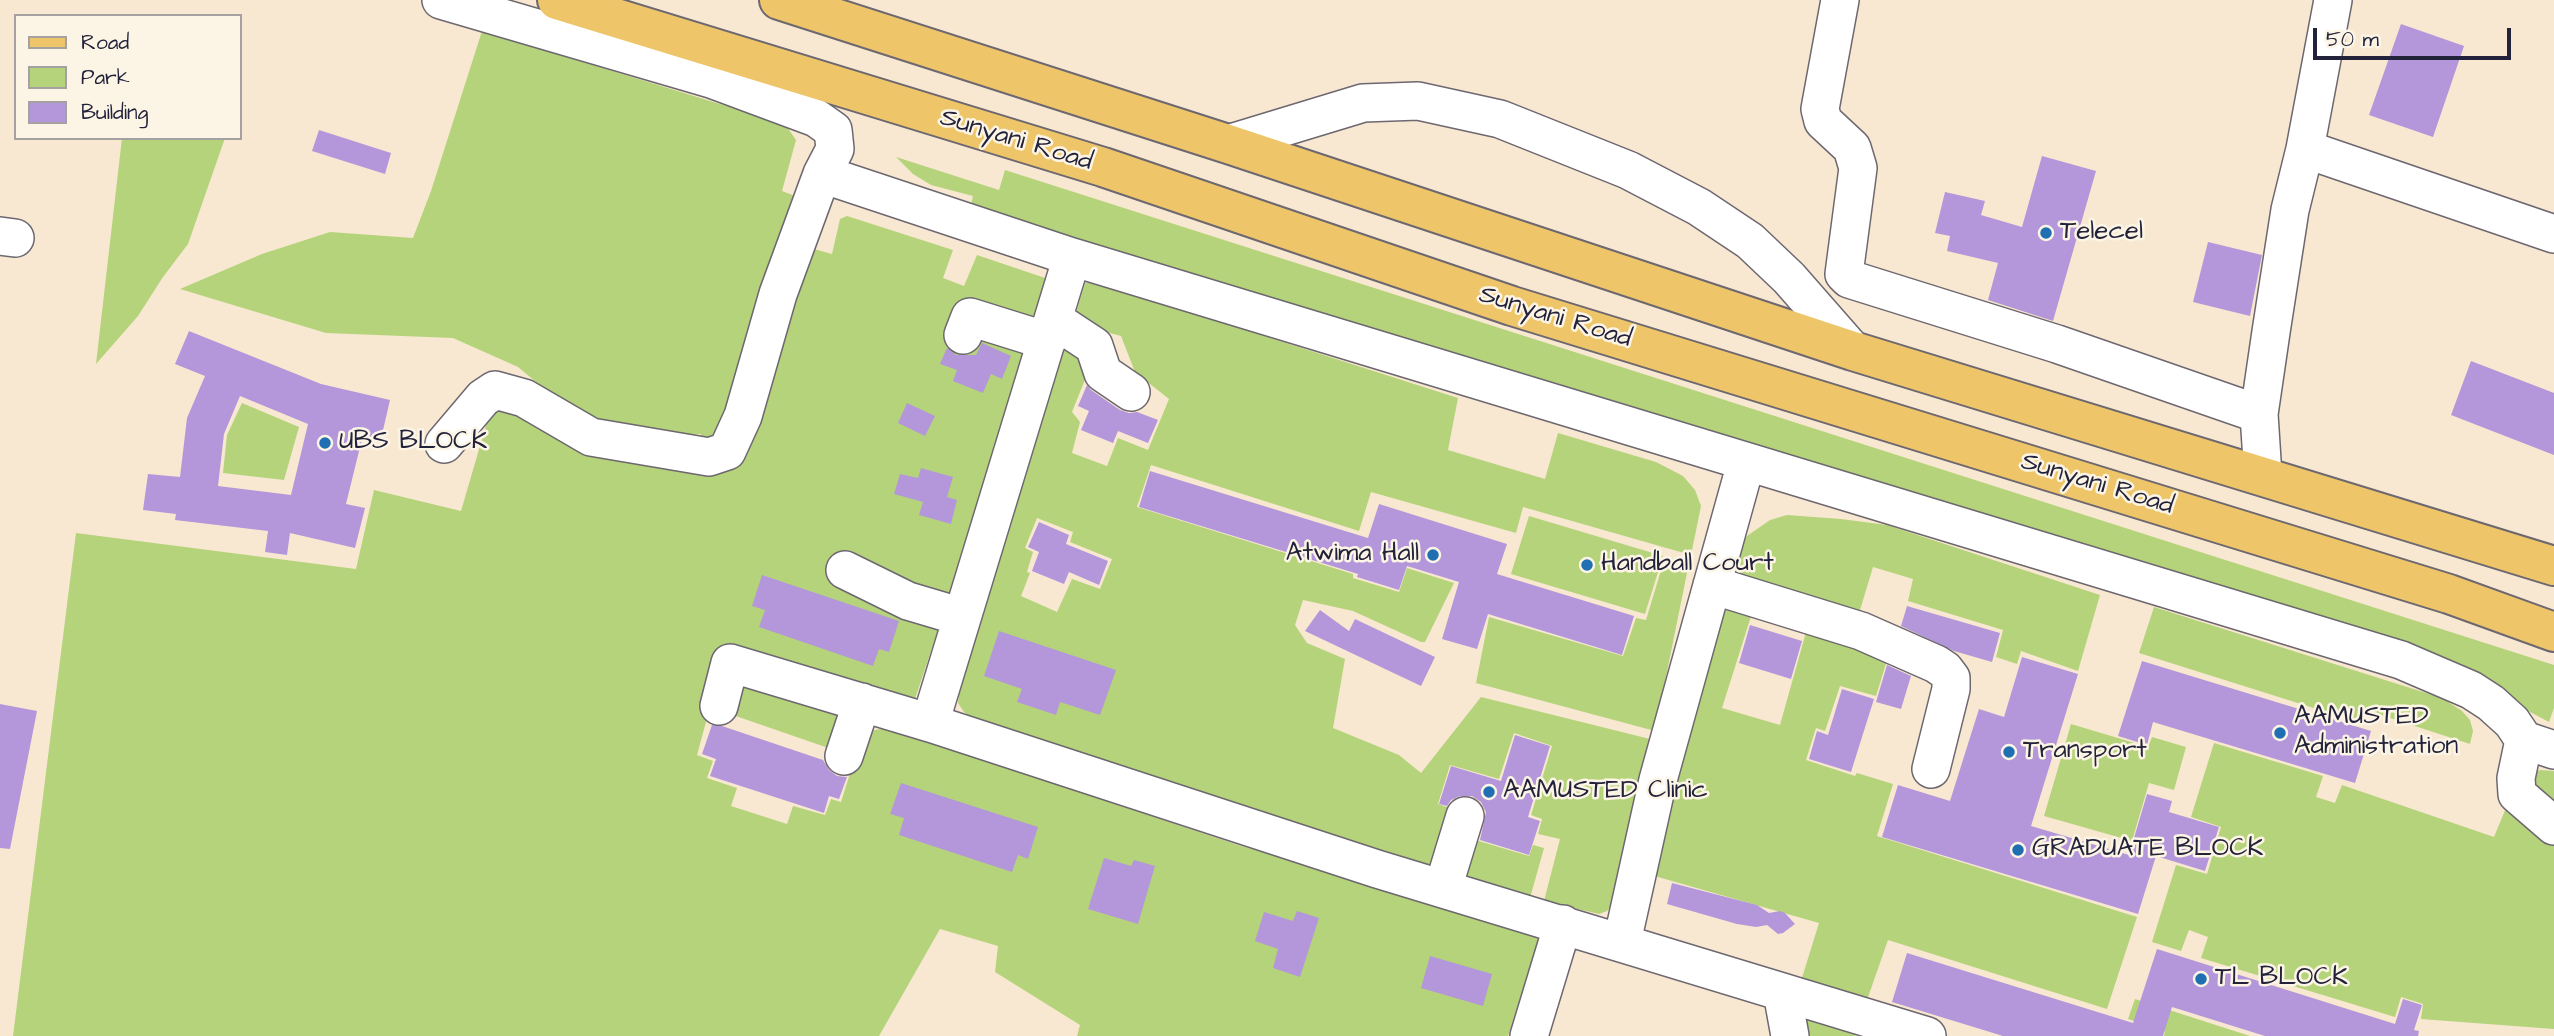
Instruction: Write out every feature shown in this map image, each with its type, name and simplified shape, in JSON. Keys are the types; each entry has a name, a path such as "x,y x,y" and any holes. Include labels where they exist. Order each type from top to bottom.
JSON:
{"main road":[{"name":"Sunyani Road","path":"557,0 1103,167 1512,306 2449,594 2554,632"},
{"path":"779,0 1228,144 1853,351 2554,566"},
{"path":"1853,351 1896,424"}],"street":[{"path":"441,0 711,79 816,118 833,130 835,149 822,174 778,294 743,416 727,451 709,457 591,438 524,398 495,390 483,398 444,444"},
{"path":"1840,0 1820,109 1823,121 1852,148 1858,169 1844,274 1849,279 2057,344 2259,414"},
{"path":"2263,476 2259,414 2290,210 2305,149 2333,0"},
{"path":"1228,144 1363,103 1418,101 1500,119 1628,170 1699,207 1750,241 1789,278 1853,351"},
{"path":"2305,149 2554,234"},
{"path":"822,174 1072,257 2401,660 2471,690 2491,703 2539,745 2516,778 2517,794 2554,826"},
{"path":"930,723 1072,257"},
{"path":"963,335 970,317 1050,330 1094,346 1103,373 1131,392"},
{"path":"1622,942 1658,780 1746,463"},
{"path":"845,570 908,601 962,617"},
{"path":"1712,585 1861,631 1945,670 1951,678 1951,689 1931,769"},
{"path":"719,706 730,663 930,723 1443,888 1927,1036"},
{"path":"844,757 862,702"},
{"path":"1443,888 1465,816"},
{"path":"1529,1036 1563,924"},
{"path":"1782,992 1790,1036"}],"green space":[{"path":"482,31 785,124 796,140 782,191 795,196 781,240 832,254 840,219 847,216 953,250 943,278 964,286 977,255 1054,281 913,705 725,652 697,755 713,761 707,778 737,788 731,806 787,824 793,806 825,815 831,799 841,802 863,732 887,728 1241,846 1531,929 1537,935 1538,941 1508,1036 1077,1036 1080,1025 995,972 998,946 940,929 879,1036 13,1036 76,533 356,569 374,490 461,511 494,398 694,460 701,434 662,437 611,429 553,396 518,367 453,338 326,333 180,289 262,254 330,232 413,238 431,191"},
{"path":"122,140 224,140 188,244 138,316 96,364"},
{"path":"896,157 999,190 1005,170 2554,665 2554,708 2549,722 2470,680 969,214 973,196 931,185 913,174"},
{"path":"1095,282 1458,398 1448,450 1545,479 1558,433 1656,462 1683,476 1695,490 1701,506 1691,555 1523,507 1516,533 1371,492 1359,531 1151,465 1137,507 1353,574 1353,578 1399,592 1407,568 1454,583 1425,642 1353,611 1303,600 1295,625 1307,643 1345,659 1333,728 1399,755 1421,773 1481,697 1654,740 1613,904 1607,911 1599,914 1544,901 1560,839 1538,834 1542,819 1531,815 1552,746 1514,733 1499,779 1450,765 1438,804 1458,811 1440,871 979,725 964,712 958,703 962,670 1068,336 1088,372 1072,412 1080,422 1072,453 1107,466 1118,438 1148,450 1169,399 1135,372 1121,336 1073,323 1085,283","holes":["1037,518 1073,532 1070,542 1112,559 1100,589 1072,579 1057,612 1021,596 1030,573 1027,572 1033,552 1025,548"]},
{"path":"242,403 299,427 284,480 223,473 227,435"},
{"path":"1787,515 1887,525 2100,595 2078,671 2021,651 2017,664 1996,657 2003,630 1908,601 1913,579 1873,567 1857,620 1737,582 1729,561 1735,550 1747,536 1770,520"},
{"name":"Handball Court","path":"1529,516 1663,556 1645,614 1511,574"},
{"path":"1665,557 1689,563 1655,731 1476,683 1489,617 1623,656 1636,618 1646,620"},
{"path":"1719,605 1753,610 1722,708 1780,725 1808,625 1890,651 1876,696 1840,686 1825,731 1816,728 1806,760 1855,776 1857,773 1893,784 1877,836 2137,917 2107,1009 1888,940 1866,1003 1801,981 1819,923 1651,875"},
{"path":"2154,607 2442,698 2462,711 2470,720 2473,731 2470,744 2378,714 2377,716 2362,712 2358,722 2139,653"},
{"path":"748,685 845,714 837,751 730,714 742,687"},
{"path":"2071,724 2148,747 2152,737 2186,747 2174,790 2149,783 2132,841 2044,816"},
{"path":"2214,743 2323,776 2316,797 2335,803 2342,785 2494,837 2508,803 2554,835 2554,1029 2421,1019 2423,1004 2401,997 2395,1017 2201,958 2208,937 2189,930 2181,951 2152,942 2176,865 2207,874 2221,827 2191,817"},
{"path":"2540,770 2554,771 2554,804 2532,791 2532,774"},
{"path":"1469,838 1529,856 1533,845 1544,848 1530,898 1457,878"},
{"path":"2135,999 2250,1036 2164,1036 2165,1031 2128,1019"},
{"path":"1804,1017 1859,1029 1855,1036 1800,1036"}],"building":[{"path":"2401,24 2464,46 2433,137 2369,115"},
{"path":"319,130 391,153 385,174 312,151"},
{"path":"2042,156 2096,171 2053,321 1988,300 1998,263 1947,251 1950,236 1935,233 1945,192 1985,201 1981,215 2022,227"},
{"path":"2208,242 2262,255 2250,316 2193,302"},
{"name":"UBS BLOCK","path":"189,331 321,384 390,400 381,439 363,435 346,504 365,508 355,548 290,533 287,555 265,552 268,531 175,520 176,514 143,510 148,474 180,477 187,418 205,376 175,364","holes":["240,396 308,424 291,495 218,486 224,434"]},
{"path":"982,343 1011,356 1002,379 991,374 983,393 953,381 957,370 940,364 947,348 956,355 976,355"},
{"path":"2471,361 2554,393 2554,455 2451,415"},
{"path":"1087,385 1120,410 1137,412 1158,420 1148,443 1118,431 1113,443 1081,430 1089,411 1078,406"},
{"path":"907,403 935,416 925,436 898,423"},
{"path":"921,468 953,477 947,497 957,500 951,524 919,515 923,502 894,494 900,474 918,478"},
{"path":"1150,471 1368,538 1379,504 1507,544 1497,574 1634,616 1622,655 1488,614 1477,649 1442,639 1459,582 1407,566 1399,590 1357,577 1358,574 1139,507"},
{"path":"1039,522 1069,535 1066,544 1108,561 1099,585 1069,572 1064,584 1032,571 1039,552 1028,547"},
{"path":"762,575 899,621 889,652 879,649 873,666 759,627 765,610 752,606"},
{"path":"1907,606 2000,633 1992,662 1954,651 1901,626"},
{"path":"1320,610 1349,631 1355,619 1435,657 1421,686 1305,631"},
{"path":"1750,625 1802,641 1791,679 1739,663"},
{"path":"999,631 1116,670 1100,715 1060,702 1056,715 1017,702 1022,689 984,676"},
{"path":"2022,657 2078,674 2031,826 2129,855 2147,794 2172,801 2169,812 2219,827 2205,871 2156,856 2138,914 1882,837 1898,785 1950,801 1979,709 2004,717"},
{"name":"AAMUSTED Administration","path":"2142,661 2371,731 2355,783 2153,722 2147,745 2118,736"},
{"path":"1887,665 1911,676 1901,709 1876,702"},
{"path":"1842,689 1874,699 1851,772 1809,759 1817,731 1828,735"},
{"path":"0,704 37,711 10,849 0,848"},
{"path":"712,725 823,760 837,776 847,777 839,799 829,796 824,813 710,776 716,759 702,754"},
{"name":"AAMUSTED Clinic","path":"1515,735 1550,746 1528,817 1540,821 1529,855 1480,840 1486,812 1481,802 1472,796 1460,796 1451,800 1447,806 1439,804 1451,766 1501,781"},
{"path":"901,783 1038,827 1028,859 1018,855 1012,872 899,835 904,818 890,814"},
{"path":"1104,858 1131,866 1134,860 1155,866 1138,924 1088,909"},
{"path":"1672,883 1757,905 1769,913 1780,911 1795,924 1778,934 1767,925 1756,927 1737,924 1667,904"},
{"path":"1297,911 1319,918 1300,977 1273,968 1278,949 1255,941 1264,912 1293,921"},
{"path":"2157,949 2395,1024 2403,999 2422,1005 2414,1030 2419,1031 2418,1036 2265,1036 2172,1007 2163,1036 2003,1036 1892,1002 1907,953 2133,1023"},
{"path":"1430,956 1492,974 1483,1006 1421,988"}],"place":[{"name":"Telecel","path":"2046,233"},
{"name":"UBS BLOCK","path":"325,443"},
{"name":"Atwima Hall","path":"1433,555"},
{"name":"Handball Court","path":"1587,565"},
{"name":"AAMUSTED Administration","path":"2280,733"},
{"name":"Transport","path":"2009,752"},
{"name":"AAMUSTED Clinic","path":"1489,792"},
{"name":"GRADUATE BLOCK","path":"2018,850"},
{"name":"TL BLOCK","path":"2201,979"}]}
